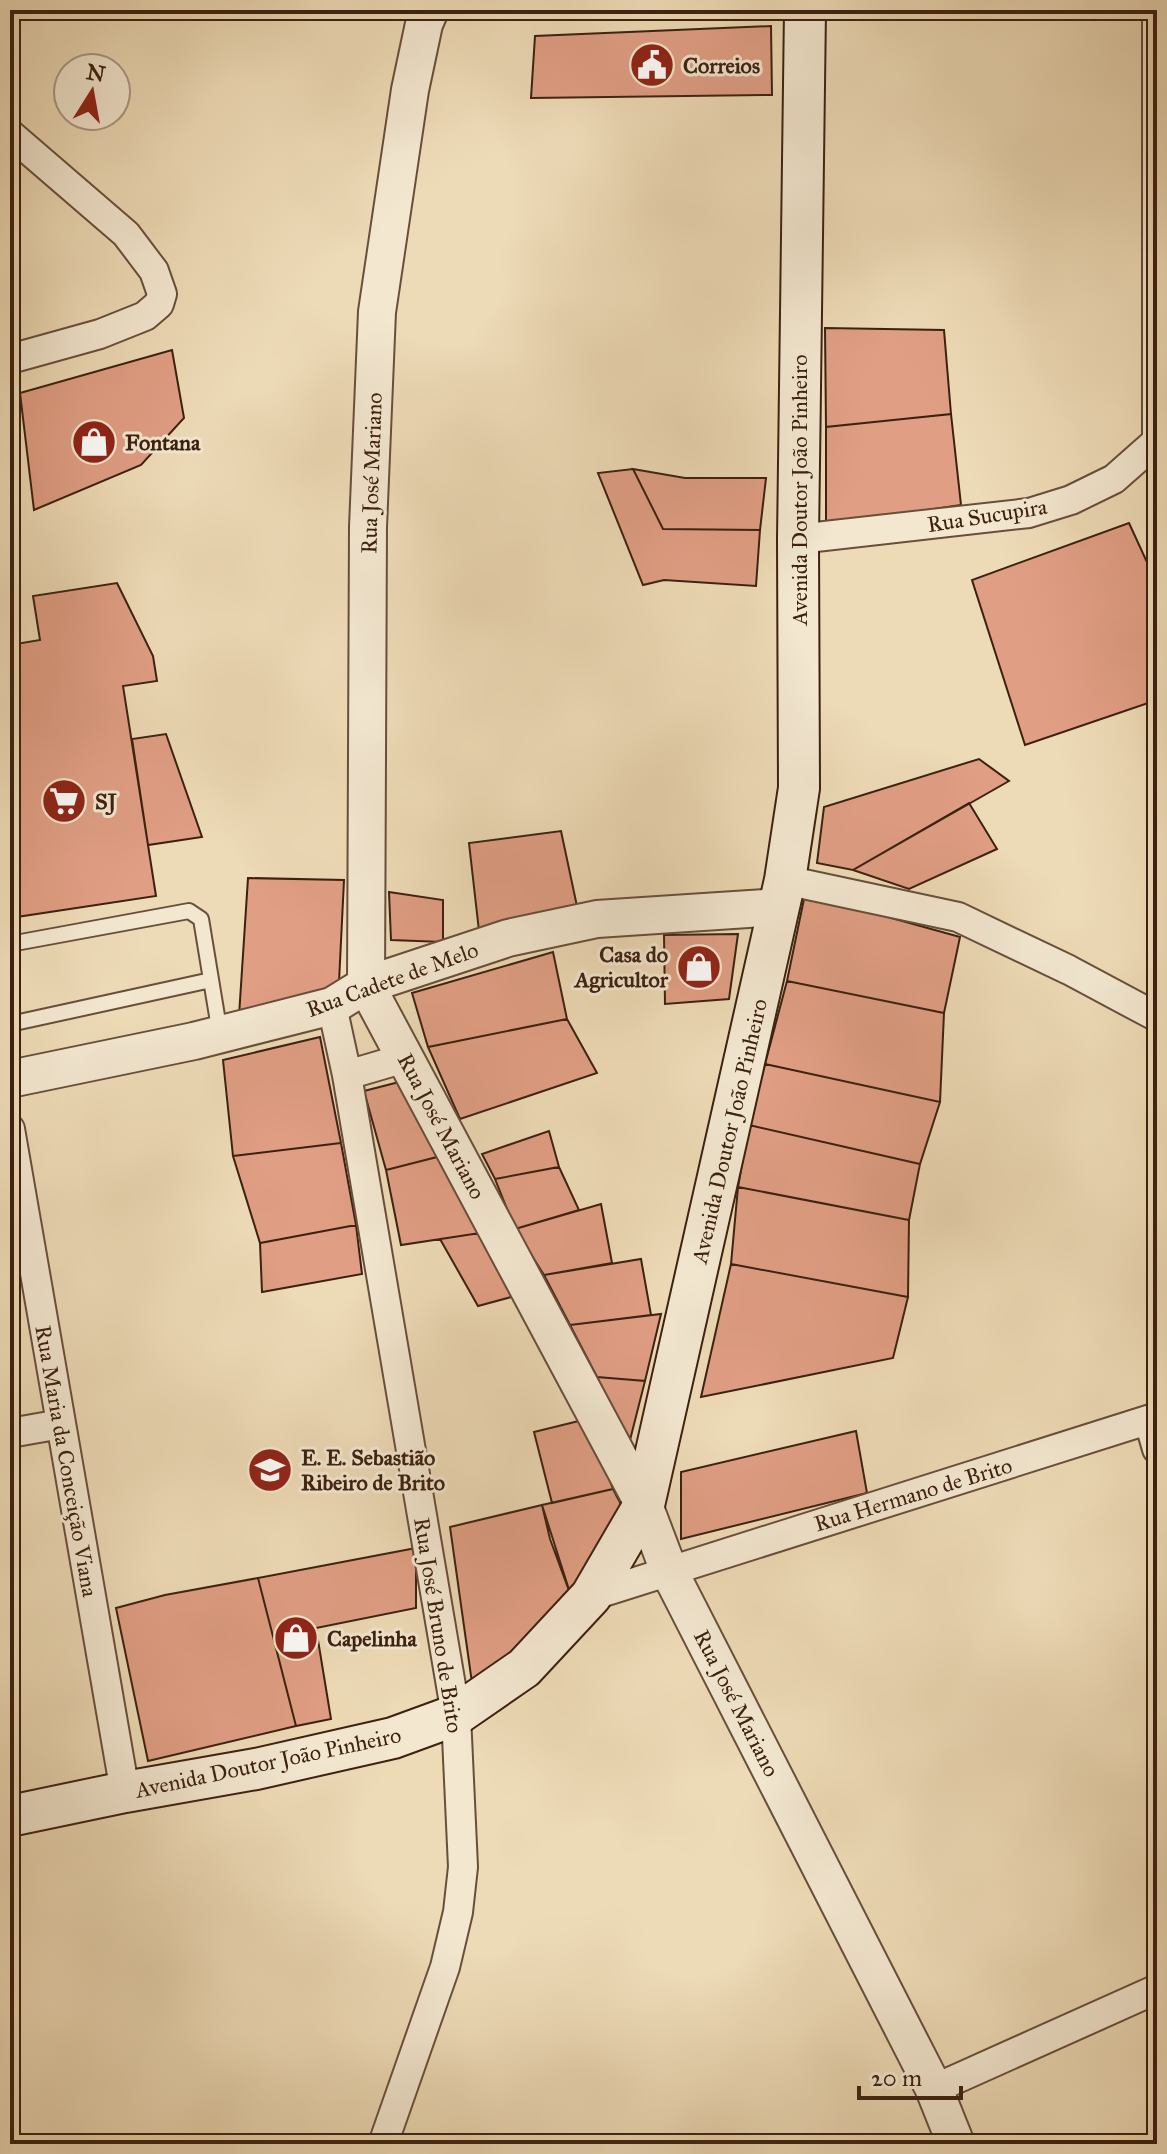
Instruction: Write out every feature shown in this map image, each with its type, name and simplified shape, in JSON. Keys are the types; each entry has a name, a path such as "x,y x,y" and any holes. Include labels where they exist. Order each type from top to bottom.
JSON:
{"main road":[{"name":"Avenida Doutor João Pinheiro","path":"10,1816 256,1769 393,1738 456,1715 524,1668 591,1596 644,1505 782,894 799,788 798,539 805,10"}],"street":[{"name":"Rua José Mariano","path":"430,10 424,24 410,90 377,312 368,527 366,985 644,1505 669,1571 934,2089 956,2144"},
{"path":"1157,10 1157,441"},
{"path":"10,134 126,234 154,271 162,294 159,304 145,316 100,334 10,359"},
{"name":"Rua Sucupira","path":"798,539 1029,513 1071,500 1114,479 1157,441"},
{"name":"Rua Cadete de Melo","path":"11,1073 220,1034 332,1006 366,985 508,938 597,919 782,894"},
{"path":"782,894 958,917 1069,970 1157,1017"},
{"name":"Rua José Bruno de Brito","path":"332,1006 347,1075 456,1715 463,1867 458,1912 445,1967 383,2144"},
{"path":"347,1075 405,1058"},
{"name":"Rua Maria da Conceição Viana","path":"10,1129 125,1792"},
{"path":"1153,1419 1157,1449"},
{"name":"Rua Hermano de Brito","path":"591,1596 1153,1419"},
{"path":"10,1433 61,1424"},
{"path":"934,2089 1157,1989"}],"lane":[{"path":"10,944 189,911 201,919 220,1034"},
{"path":"10,1024 211,980"}],"building":[{"name":"Correios","path":"771,26 772,95 531,98 535,36"},
{"path":"825,328 944,330 951,414 826,427"},
{"name":"Fontana","path":"172,350 184,418 141,465 34,510 20,393"},
{"path":"951,414 961,505 826,525 826,427"},
{"path":"633,469 663,529 760,530 756,586 664,580 643,585 598,473"},
{"path":"633,469 685,478 766,478 760,530 663,529"},
{"path":"1129,523 1157,584 1157,700 1025,745 972,580"},
{"path":"117,583 153,656 157,681 123,686 156,896 10,918 10,645 40,640 33,596"},
{"path":"166,734 202,837 148,845 132,739"},
{"path":"979,759 1009,781 853,870 817,863 824,807"},
{"path":"969,803 997,849 909,889 853,870"},
{"path":"561,831 578,911 479,931 469,843"},
{"path":"248,878 344,880 339,982 333,1001 239,1016"},
{"path":"389,892 443,900 443,942 391,940"},
{"path":"805,894 960,937 944,1013 787,981"},
{"name":"Casa do Agricultor","path":"738,934 729,999 665,1004 664,935"},
{"path":"553,952 567,1019 428,1047 412,993"},
{"path":"787,981 944,1013 940,1102 765,1064"},
{"path":"567,1019 597,1073 460,1119 428,1047"},
{"path":"320,1037 341,1143 233,1156 223,1060"},
{"path":"765,1064 940,1102 920,1164 749,1125"},
{"path":"407,1080 441,1156 386,1170 364,1091"},
{"path":"749,1125 920,1164 909,1220 738,1187"},
{"path":"549,1131 559,1167 495,1179 482,1154"},
{"path":"341,1143 356,1225 260,1243 233,1156"},
{"path":"441,1156 480,1233 401,1245 386,1170"},
{"path":"559,1167 579,1210 515,1229 495,1179"},
{"path":"738,1187 909,1220 908,1297 731,1264"},
{"path":"601,1204 612,1263 544,1275 515,1229"},
{"path":"356,1225 362,1274 262,1292 260,1243"},
{"path":"480,1233 515,1296 478,1306 440,1239"},
{"path":"641,1259 651,1315 570,1325 544,1275"},
{"path":"731,1264 908,1297 893,1358 701,1397"},
{"path":"661,1314 645,1381 597,1377 570,1325"},
{"path":"597,1377 645,1381 629,1444"},
{"path":"587,1419 613,1489 552,1503 534,1432"},
{"path":"856,1431 867,1493 681,1539 681,1472"},
{"path":"613,1489 627,1516 571,1596 542,1505"},
{"path":"542,1505 550,1539 571,1596 541,1633 472,1683 450,1527"},
{"name":"Capelinha","path":"416,1548 416,1608 316,1628 331,1719 296,1726 258,1578"},
{"path":"258,1578 296,1726 148,1761 116,1608 165,1595"}],"place":[{"name":"Correios","path":"652,65"},
{"name":"Fontana","path":"94,442"},
{"name":"SJ","path":"64,801"},
{"name":"Casa do Agricultor","path":"699,967"},
{"name":"E. E. Sebastião Ribeiro de Brito","path":"270,1470"},
{"name":"Capelinha","path":"296,1638"}]}
